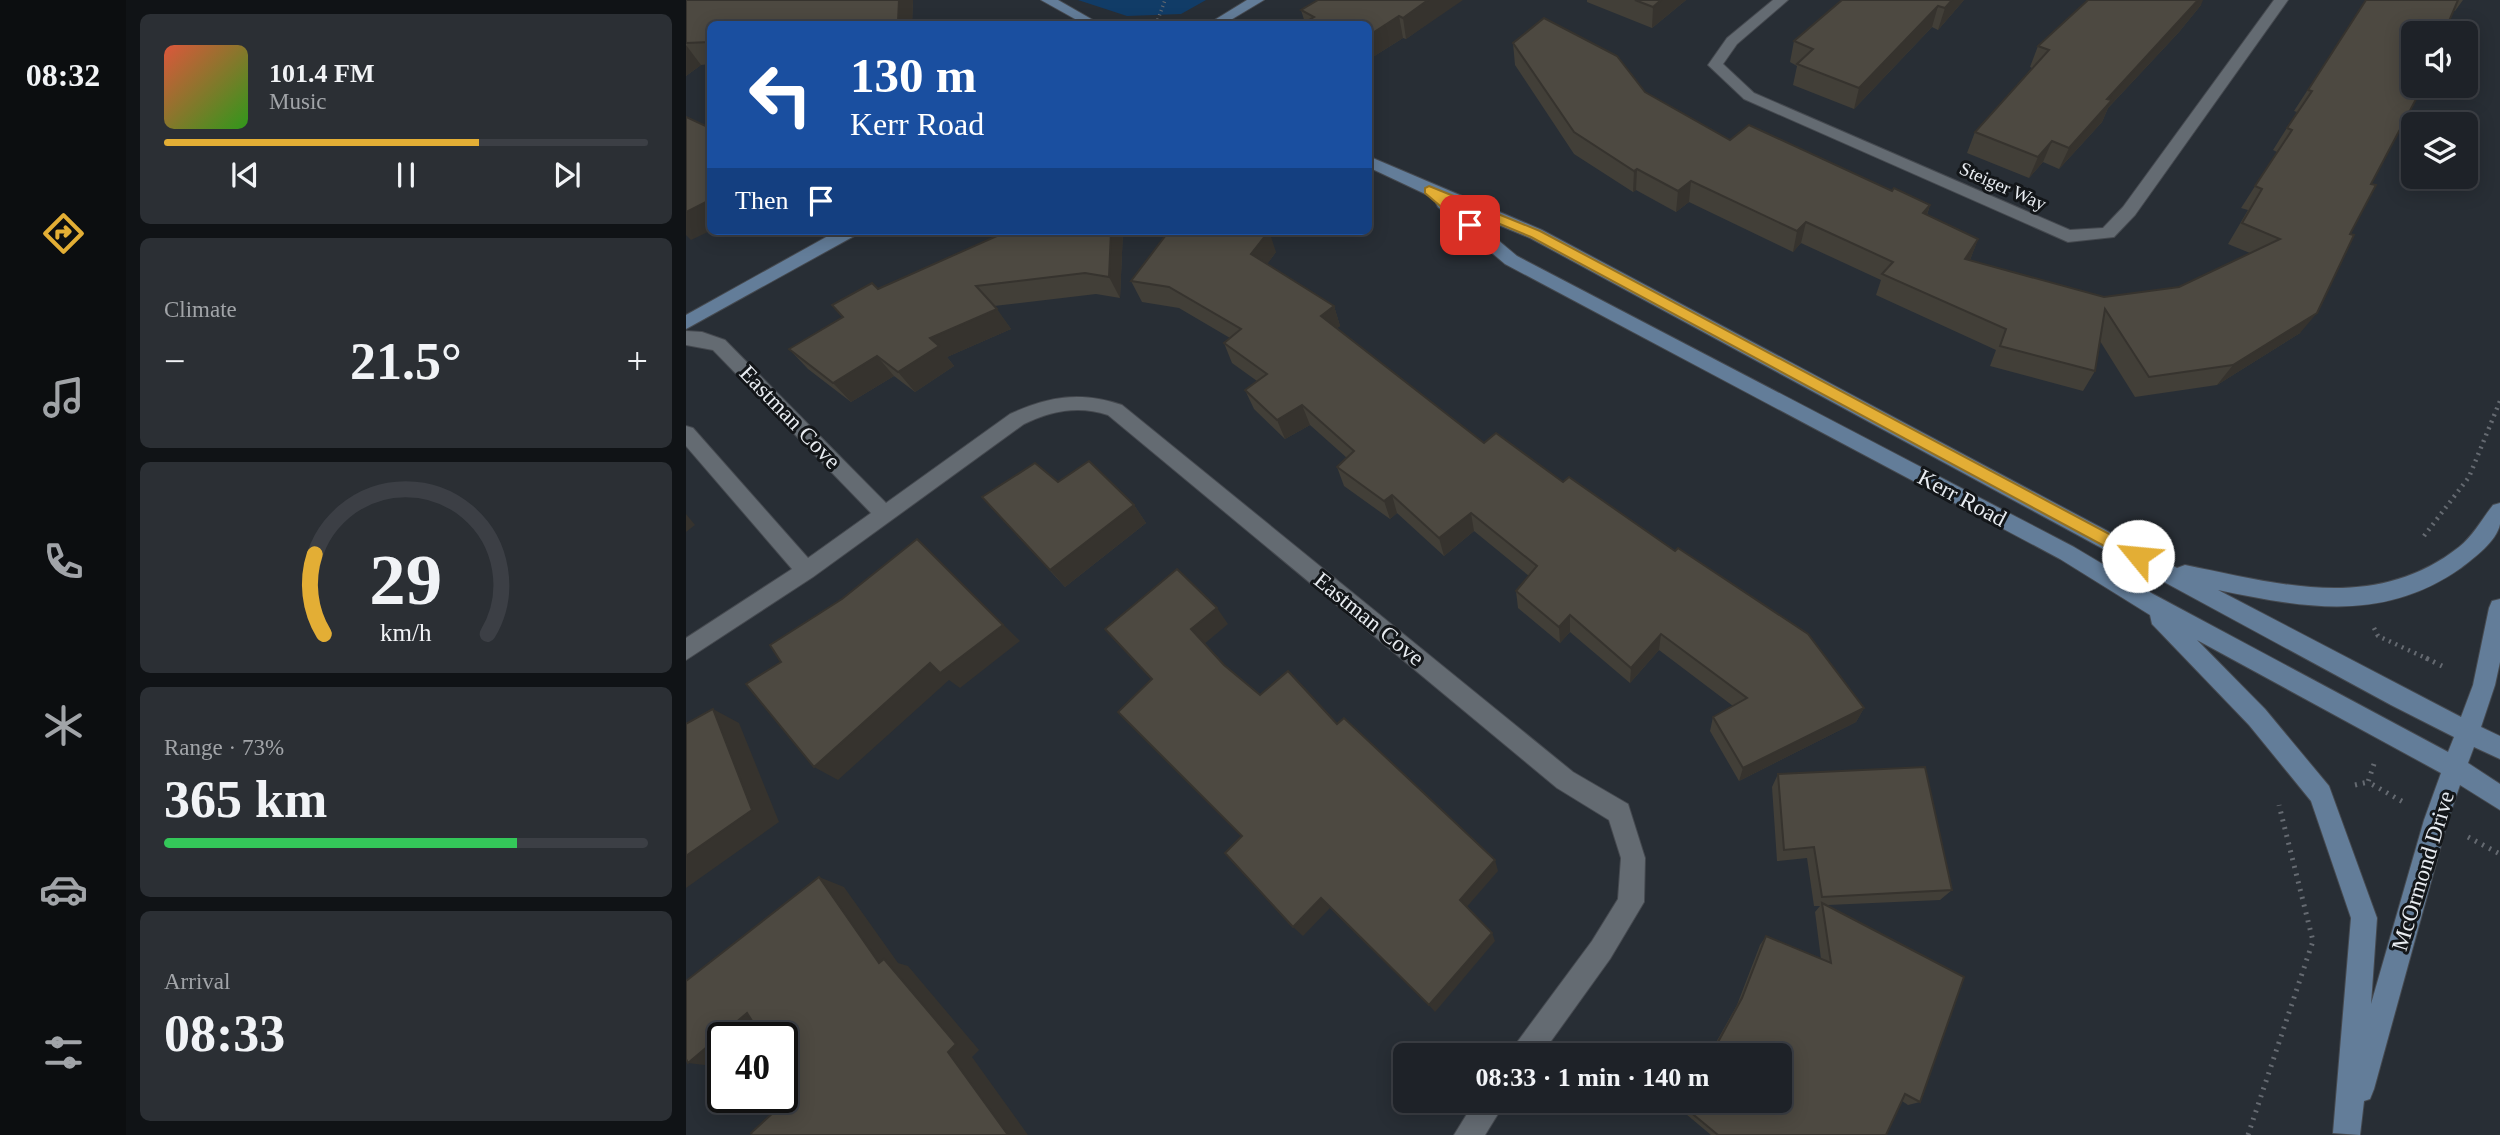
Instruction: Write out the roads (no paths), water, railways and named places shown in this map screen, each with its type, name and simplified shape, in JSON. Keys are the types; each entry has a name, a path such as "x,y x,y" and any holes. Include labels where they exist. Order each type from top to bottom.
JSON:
{"street":[{"path":"1048,0 1087,21"},
{"path":"1220,21 1257,0"},
{"name":"Steiger Way","path":"1781,0 1731,41 1714,65 1749,96 2068,236 2108,233 2129,211 2281,0"},
{"name":"Kerr Road","path":"1372,163 1429,190 1536,234 2399,698 2500,748"},
{"name":"Kerr Road","path":"1429,190 1511,260 2067,553 2145,601 2455,768 2500,798"},
{"path":"686,323 843,235"},
{"name":"Eastman Cove","path":"686,338 702,339 719,345 884,514"},
{"name":"Eastman Cove","path":"686,650 806,570 1017,419 1039,408 1068,401 1097,402 1115,410 1565,780 1619,812 1633,858 1631,902 1601,950 1534,1043"},
{"path":"686,433 806,570"},
{"path":"2162,569 2278,592 2330,600 2360,600 2418,584 2467,552 2500,512"},
{"path":"2145,601 2257,717 2321,794 2364,919 2347,1134"},
{"name":"McOrmond Drive","path":"2347,1134 2436,820 2484,685 2500,608"},
{"path":"1468,1135 1484,1113"}]}
